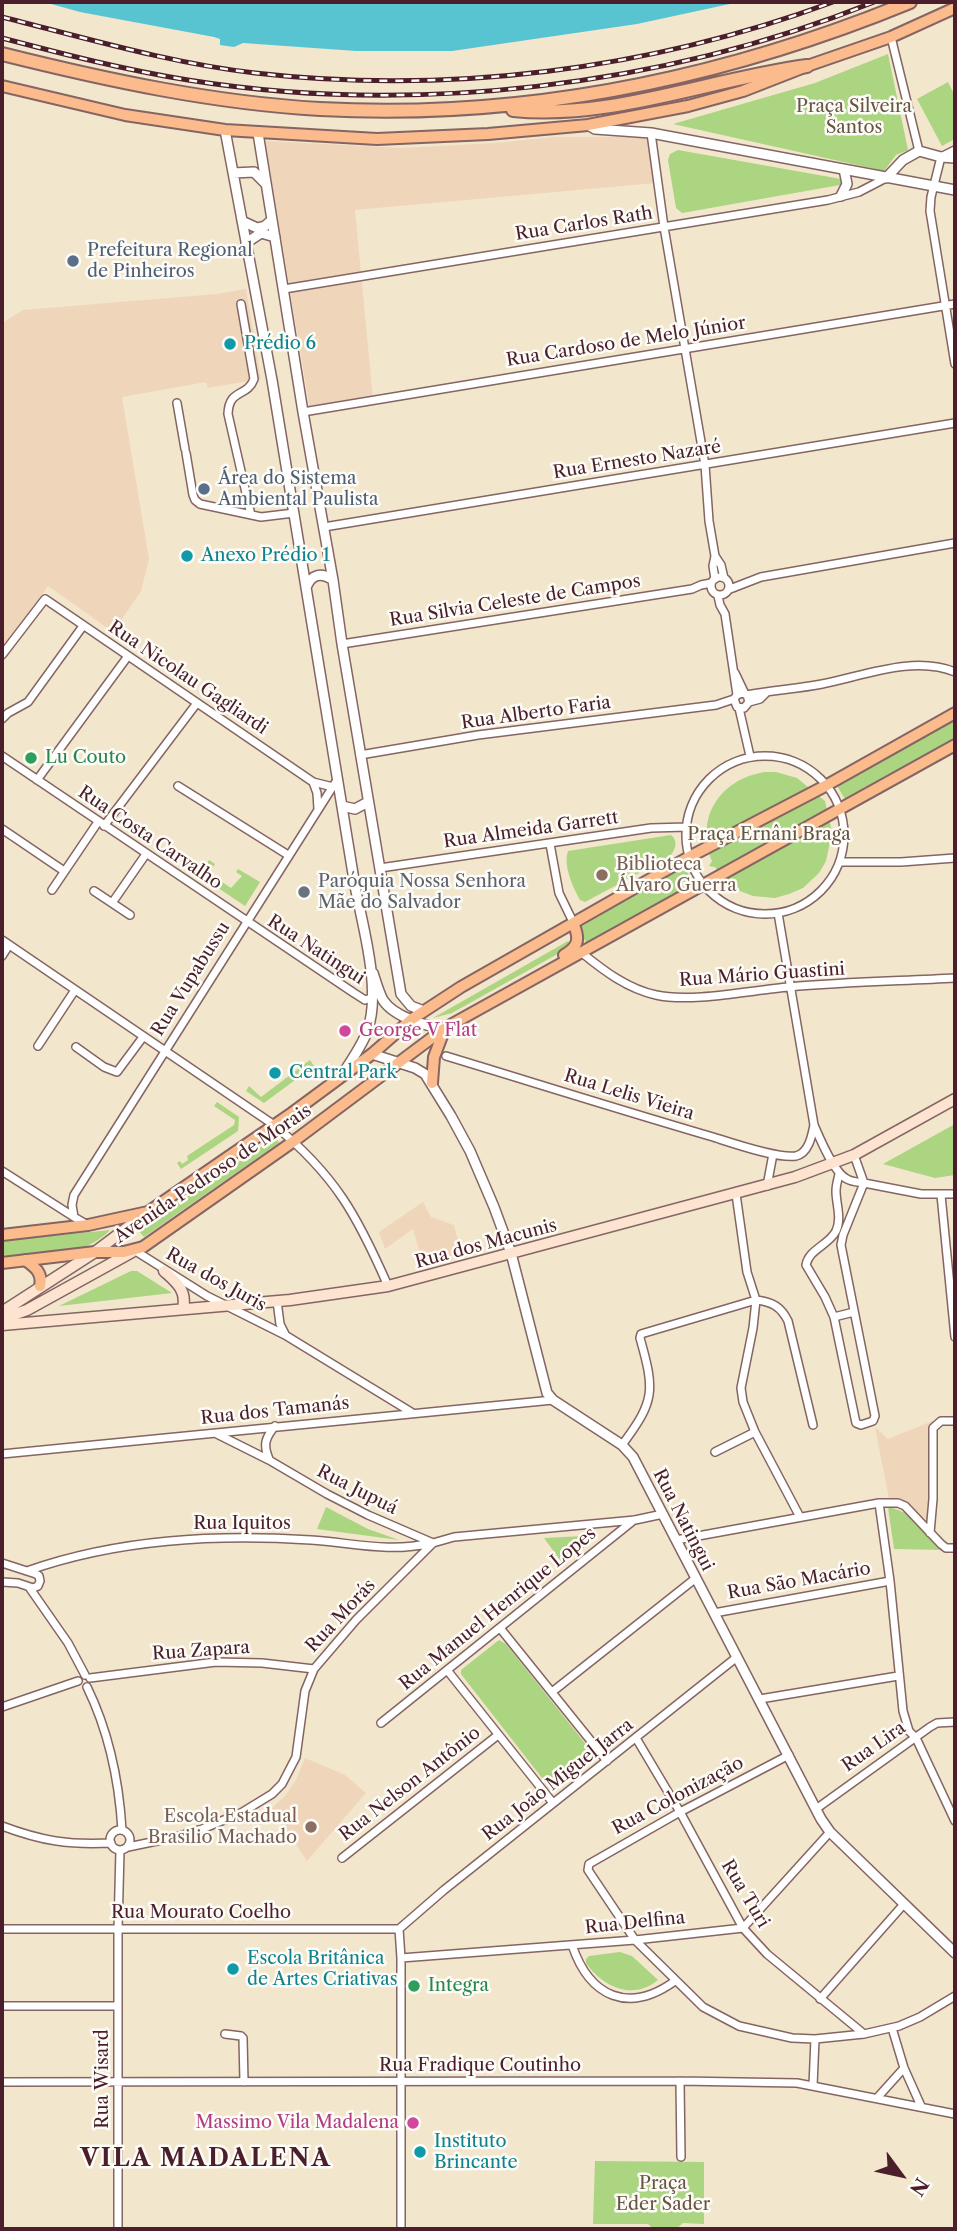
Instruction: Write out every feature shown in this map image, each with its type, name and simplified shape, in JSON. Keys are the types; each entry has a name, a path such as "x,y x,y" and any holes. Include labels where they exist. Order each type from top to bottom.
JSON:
{"highway":[{"path":"2,54 139,85 272,105 357,110 495,107 602,93 748,60 816,38 910,2"},
{"path":"2,86 125,115 225,130 377,139 488,134 588,125 688,106 743,91 891,37 955,8"},
{"path":"495,107 528,111 623,104 759,72 807,66"},
{"path":"424,1011 461,987 690,858 955,713"},
{"path":"432,1083 435,1057 445,1028 955,745"},
{"path":"494,1000 514,983 575,948 578,940 574,925"},
{"name":"Avenida Pedroso de Morais","path":"148,1212 341,1077 424,1011"},
{"name":"Avenida Pedroso de Morais","path":"134,1251 294,1141 445,1028"},
{"path":"2,1235 88,1225 148,1212"},
{"path":"2,1263 94,1252 134,1251"},
{"path":"25,1260 37,1269 41,1278 40,1286"}],"main road":[{"name":"Rua dos Macunis","path":"2,1325 290,1300 388,1286 736,1194 834,1163 854,1155 955,1099"},
{"name":"Avenida Pedroso de Morais","path":"2,1312 94,1252 148,1212"},
{"name":"Avenida Pedroso de Morais","path":"2,1319 26,1310 134,1251"},
{"path":"164,1271 182,1290 185,1298 183,1308"}],"street":[{"path":"891,37 919,151"},
{"path":"588,125 595,129 651,133 955,191"},
{"path":"225,130 294,513 335,784 342,806 371,968 385,1003 395,1012 428,1026 445,1028"},
{"path":"258,133 401,994 407,1003 424,1011"},
{"path":"651,133 664,227 705,465 709,521 715,556 713,581 715,594 725,614"},
{"path":"955,150 941,157 930,211 955,364"},
{"path":"886,178 903,160 919,151 955,158"},
{"path":"841,196 847,184 844,169"},
{"path":"233,173 254,172 266,184"},
{"name":"Rua Carlos Rath","path":"284,289 828,200 859,192 886,178"},
{"path":"242,221 259,228 272,219"},
{"path":"246,243 261,233 275,237"},
{"path":"241,304 254,379 249,388 233,397 228,414 251,515"},
{"name":"Rua Cardoso de Melo Júnior","path":"303,412 955,304"},
{"path":"177,403 195,500 206,506 251,515 267,517 294,513"},
{"name":"Rua Ernesto Nazaré","path":"324,527 955,423"},
{"path":"715,594 738,579 748,580 955,543"},
{"path":"715,556 721,565 727,585 725,614 751,756"},
{"path":"306,588 308,582 317,575 333,580"},
{"name":"Rua Silvia Celeste de Campos","path":"342,644 692,589 713,581 727,585"},
{"name":"Rua Silvia Celeste de Campos","path":"692,589 715,594"},
{"name":"Rua Nicolau Gagliardi","path":"2,655 45,599 313,782 335,784"},
{"path":"2,719 28,702 83,626"},
{"path":"37,780 128,656"},
{"name":"Rua Alberto Faria","path":"360,755 478,735 742,701 766,693 821,685 907,666 937,667 955,672"},
{"path":"52,890 64,871 197,703"},
{"path":"770,755 796,761 808,767 827,785 840,808 844,835 840,862 822,890 809,901 794,909 761,914 737,908 715,896 703,884 690,858 687,827 690,812 704,785 728,765 751,756 770,755"},
{"name":"Rua Costa Carvalho","path":"2,756 246,922"},
{"path":"313,782 318,809"},
{"name":"Rua Vupabussu","path":"74,1195 335,784"},
{"path":"178,786 288,855"},
{"path":"342,806 355,809 368,802"},
{"name":"Rua Almeida Garrett","path":"380,868 651,828 687,827"},
{"path":"2,830 64,871"},
{"path":"550,844 559,893 574,925"},
{"path":"112,903 145,854"},
{"path":"840,862 955,859"},
{"path":"94,891 130,915"},
{"path":"778,913 814,1125 839,1174 846,1179 894,1190 955,1194"},
{"name":"Rua Natingui","path":"246,922 359,997 365,1000 371,998"},
{"path":"2,956 5,943 294,1141 321,1169 349,1206 388,1286"},
{"name":"Rua Mário Guastini","path":"582,953 625,983 640,990 670,997 792,986 955,978"},
{"path":"341,1077 367,1030 371,1011 371,968"},
{"path":"38,1046 75,990"},
{"path":"76,1047 104,1067 117,1072 143,1037"},
{"path":"372,1054 419,1069 432,1083 478,1167 511,1253 547,1393 552,1400"},
{"name":"Rua Lelis Vieira","path":"446,1056 773,1154"},
{"path":"767,1185 773,1154 797,1156 803,1152 814,1125"},
{"path":"839,1174 835,1189 839,1218 836,1230 831,1238 808,1258 806,1265 834,1317 856,1423 861,1425 873,1421 875,1416 841,1241 864,1183 854,1155"},
{"path":"2,1171 88,1225"},
{"path":"736,1194 747,1272 757,1300 741,1388 743,1402 755,1432 800,1517"},
{"path":"50,1203 63,1202 74,1195"},
{"path":"74,1195 74,1217"},
{"path":"941,1195 955,1338"},
{"name":"Rua dos Juris","path":"134,1251 225,1306 285,1335 412,1412"},
{"name":"Rua dos Juris","path":"280,1314 290,1300"},
{"path":"622,1445 645,1412 651,1393 641,1334 757,1300 779,1308 788,1321 813,1425"},
{"name":"Rua dos Juris","path":"277,1301 279,1324 285,1335"},
{"path":"834,1317 854,1312"},
{"name":"Rua Natingui","path":"552,1400 622,1445 638,1465 830,1832 955,1954"},
{"name":"Rua dos Tamanás","path":"2,1454 552,1400"},
{"path":"930,1533 933,1428 941,1421 955,1421"},
{"path":"269,1460 265,1443 275,1426"},
{"path":"715,1452 755,1432"},
{"name":"Rua Jupuá","path":"216,1433 368,1515 433,1543"},
{"path":"879,1503 890,1581 898,1676 907,1725 916,1738 955,1821"},
{"path":"676,1540 879,1503 902,1504 946,1548 955,1548"},
{"path":"433,1543 454,1537 635,1520 663,1514"},
{"name":"Rua Manuel Henrique Lopes","path":"381,1723 635,1520"},
{"name":"Rua Iquitos","path":"27,1572 52,1562 133,1545 236,1536 397,1549 433,1543"},
{"name":"Rua Morás","path":"128,1847 176,1838 221,1822 272,1794 282,1784 296,1757 305,1691 314,1669 356,1620 433,1543"},
{"path":"3,1562 36,1574 39,1582 38,1598"},
{"path":"29,1587 39,1582 52,1562"},
{"path":"552,1692 696,1578"},
{"name":"Rua São Macário","path":"714,1613 890,1581"},
{"path":"2,1582 21,1583 29,1587 38,1598 91,1682 87,1687"},
{"path":"500,1628 607,1761"},
{"name":"Rua João Miguel Jarra","path":"399,1929 413,1915 737,1657"},
{"name":"Rua Zapara","path":"88,1677 216,1662 262,1663 314,1669"},
{"path":"447,1670 553,1803"},
{"path":"760,1699 898,1676"},
{"path":"2,1707 78,1681 79,1677 88,1677"},
{"path":"78,1681 81,1687 87,1687"},
{"path":"87,1687 100,1712 110,1746 117,1779 122,1830"},
{"name":"Rua Lira","path":"816,1809 937,1723 955,1722"},
{"name":"Rua Nelson Antônio","path":"342,1858 498,1735"},
{"name":"Rua Turi","path":"636,1738 743,1928 767,1954 864,2034"},
{"name":"Rua Colonização","path":"635,1940 588,1870 589,1864 680,1812 789,1755"},
{"path":"2,1826 75,1845 111,1843"},
{"path":"116,1830 122,1830 130,1836 128,1847 120,1850 114,1848 111,1843 112,1834 116,1830"},
{"path":"743,1928 830,1832"},
{"name":"Rua Wisard","path":"118,2229 120,1850"},
{"path":"820,1999 904,1904"},
{"name":"Rua Delfina","path":"401,1958 635,1940 743,1928"},
{"name":"Rua Mourato Coelho","path":"2,1929 399,1929"},
{"path":"399,1929 401,2229"},
{"path":"635,1940 703,2007 739,2026 792,2038 815,2039 892,2028 920,2017 955,1996"},
{"path":"572,1945 583,1970 595,1985 612,1995 638,1999 675,1981"},
{"path":"2,2006 118,2006"},
{"path":"892,2028 904,2068 920,2106"},
{"path":"225,2034 243,2038 244,2082"},
{"path":"813,2086 815,2039"},
{"path":"877,2098 904,2068"},
{"path":"680,2081 681,2157"},
{"name":"Rua Fradique Coutinho","path":"2,2082 797,2083 955,2114"}],"shaded area":[{"path":"555,137 649,137 656,183 355,210 373,399 310,410 265,141 401,148"},
{"path":"246,289 261,379 208,388 206,382 122,397 149,559 141,591 113,632 48,586 2,649 2,323 23,310 217,294"},
{"path":"423,1202 431,1217 454,1225 461,1253 423,1264 413,1229 385,1249 379,1232"},
{"path":"935,1420 928,1525 908,1506 889,1499 875,1427 888,1439"},
{"name":"Escola Estadual Brasilio Machado","path":"305,1758 345,1775 366,1793 307,1861 272,1808 296,1780"}],"green space":[{"name":"Praça Silveira Santos","path":"888,54 908,150 896,155 884,171 673,124 815,83"},
{"path":"948,82 955,96 955,139 942,146 917,99"},
{"name":"Praça Silveira Santos","path":"678,150 841,179 842,183 682,213 676,208 668,160 670,154"},
{"path":"955,718 955,740 846,801 836,784"},
{"name":"Praça Ernâni Braga","path":"765,772 797,778 825,801 832,832 826,861 819,873 803,888 775,898 753,896 740,891 728,883 715,867 709,866 712,861 707,830 709,815 715,803 735,783"},
{"path":"671,835 675,846 669,857 585,902 580,900 568,870 568,851"},
{"path":"209,860 215,864 209,873 231,888 242,876 236,872 238,869 260,882 245,906 199,875"},
{"path":"684,866 695,884 587,945 579,928"},
{"path":"568,941 570,947 452,1013 433,1018"},
{"path":"310,1060 314,1066 264,1103 246,1091 249,1086 261,1097"},
{"path":"217,1102 239,1117 238,1131 181,1169 177,1163 180,1161 182,1164 188,1160 187,1156 234,1125 235,1120 214,1106"},
{"path":"955,1124 955,1175 935,1178 883,1164"},
{"path":"273,1139 277,1139 279,1143 144,1237 138,1230"},
{"path":"110,1230 87,1246 74,1250 2,1258 2,1241"},
{"path":"131,1271 137,1271 172,1293 59,1306"},
{"path":"326,1507 368,1529 399,1540 317,1529"},
{"path":"888,1507 899,1510 914,1520 929,1538 944,1550 894,1549"},
{"path":"585,1536 590,1543 563,1564 544,1538"},
{"path":"499,1640 506,1644 592,1752 592,1759 556,1788 549,1787 461,1674 461,1670"},
{"path":"620,1952 632,1956 658,1980 638,1990 619,1988 601,1979 586,1963 589,1956"},
{"name":"Praça Eder Sader","path":"595,2161 704,2162 704,2224 683,2223 676,2229 654,2229 648,2224 593,2224"}],"water":[{"path":"44,2 739,2 637,24 452,51 356,51 243,43 234,47 220,45 220,39 214,37 80,12"}],"railway":[{"path":"2,17 128,49 223,69 328,79 401,81 475,78 620,60 692,45 833,2"},
{"path":"2,38 118,67 188,80 273,90 360,95 448,94 624,74 709,55 793,31 874,2"}],"place":[{"name":"Prefeitura Regional de Pinheiros","path":"73,261"},
{"name":"Prédio 6","path":"230,344"},
{"name":"Área do Sistema Ambiental Paulista","path":"204,489"},
{"name":"Anexo Prédio 1","path":"187,556"},
{"name":"Lu Couto","path":"31,758"},
{"name":"Biblioteca Álvaro Guerra","path":"602,875"},
{"name":"Paróquia Nossa Senhora Mãe do Salvador","path":"304,892"},
{"name":"George V Flat","path":"345,1031"},
{"name":"Central Park","path":"275,1073"},
{"name":"Escola Estadual Brasilio Machado","path":"311,1827"},
{"name":"Escola Britânica de Artes Criativas","path":"233,1969"},
{"name":"Integra","path":"414,1986"},
{"name":"Massimo Vila Madalena","path":"413,2123"},
{"name":"Instituto Brincante","path":"420,2152"}],"district":[{"name":"VILA MADALENA","path":"206,2159"}]}
